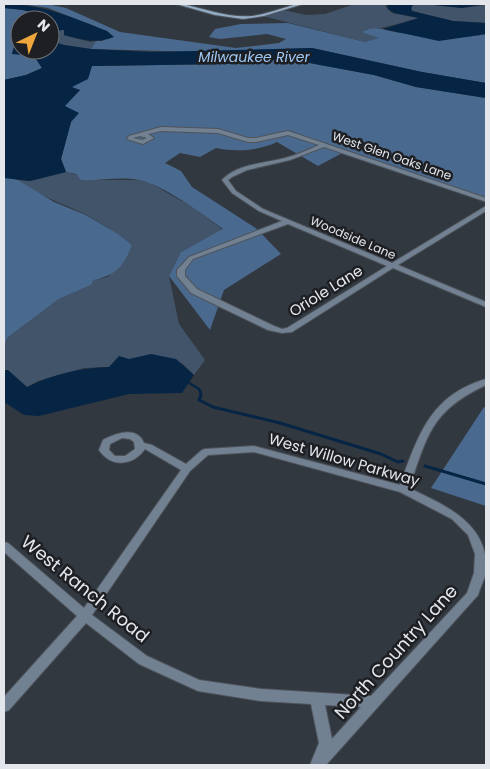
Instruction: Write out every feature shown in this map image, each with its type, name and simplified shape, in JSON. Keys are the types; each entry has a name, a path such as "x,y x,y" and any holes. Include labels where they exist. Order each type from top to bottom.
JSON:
{"street":[{"path":"178,4 246,17 262,15 301,4"},
{"name":"West Glen Oaks Lane","path":"143,134 161,129 211,131 225,132 248,140 256,140 290,133 486,200"},
{"name":"Woodside Lane","path":"325,146 287,159 238,171 229,175 225,180 234,192 251,205 286,222 486,305"},
{"name":"Oriole Lane","path":"286,222 191,258 182,270 181,276 194,291 282,331 289,330 486,208"},
{"path":"403,489 427,428 440,409 462,392 486,382"},
{"path":"4,706 85,616 187,469 149,447 141,445"},
{"name":"West Willow Parkway","path":"187,469 204,452 254,449 403,489 456,516 473,533 481,554"},
{"name":"West Ranch Road","path":"4,546 85,616 143,660 198,685 262,695 373,702"},
{"name":"North Country Lane","path":"317,765 472,595 480,573 481,554"},
{"path":"317,699 326,743 317,765"}],"shaded area":[{"path":"22,4 47,4 66,8 120,32 236,48 279,43 286,39 267,34 220,39 209,37 215,29 241,24 288,23 365,42 379,38 361,32 372,28 444,37 486,34 486,83 422,72 312,48 197,52 91,49 96,41 103,41 106,31 60,13 60,10"},
{"path":"351,4 386,4 385,6 392,13 418,18 361,32 381,38 365,42 263,16 283,10 306,15 325,14"},
{"path":"424,4 462,8 486,5 486,23 453,21 412,11 413,5"},
{"path":"4,8 20,10 10,10 10,60 37,60 42,68 26,75 4,80"},
{"path":"60,30 64,30 64,35 90,42 96,41 91,49 60,44"},
{"path":"288,59 374,75 416,87 486,98 486,199 346,151 318,166 277,142 247,150 216,148 200,157 180,153 165,163 181,171 192,187 257,229 281,254 224,290 210,330 169,276 181,252 223,229 182,201 149,183 125,178 81,180 76,174 66,172 61,159 71,122 64,106 80,90 71,88 92,66 225,64"},
{"path":"66,172 94,180 138,180 150,183 194,208 223,230 181,252 169,276 179,324 205,360 194,375 183,364 151,354 110,367 84,368 38,381 27,387 8,371 4,370 4,349 7,338 59,299 91,285 94,280 108,277 132,245 87,215 43,195 18,180 30,181"},
{"path":"4,178 18,180 54,202 86,215 118,234 132,245 126,259 114,272 94,280 91,285 59,299 7,338 4,349"},
{"path":"484,407 486,408 486,506 431,488"}],"water":[{"path":"4,4 31,6 48,10 23,10 4,8"},
{"path":"387,4 424,4 413,5 412,11 453,21 486,23 486,34 439,41 383,29 419,18 394,13 388,9"},
{"path":"424,4 486,4 462,8"},
{"path":"60,13 107,31 114,37 89,41 64,35 64,30 61,30"},
{"name":"Milwaukee River","path":"60,44 91,49 151,52 312,48 422,72 486,83 486,98 416,87 374,75 288,59 225,64 92,66 88,79 72,87 80,90 65,106 79,113 71,122 61,159 66,172 30,181 4,178 4,80 26,75 42,68 37,60 60,60"},
{"path":"151,354 176,359 194,375 182,393 129,394 39,416 24,415 4,402 4,370 8,370 27,387 67,372 109,367 119,356 129,359"}],"waterway":[{"path":"189,383 199,389 200,392"},
{"path":"200,391 199,400 213,407 280,423 381,454 398,462 403,461"},
{"path":"425,466 486,484"}]}
